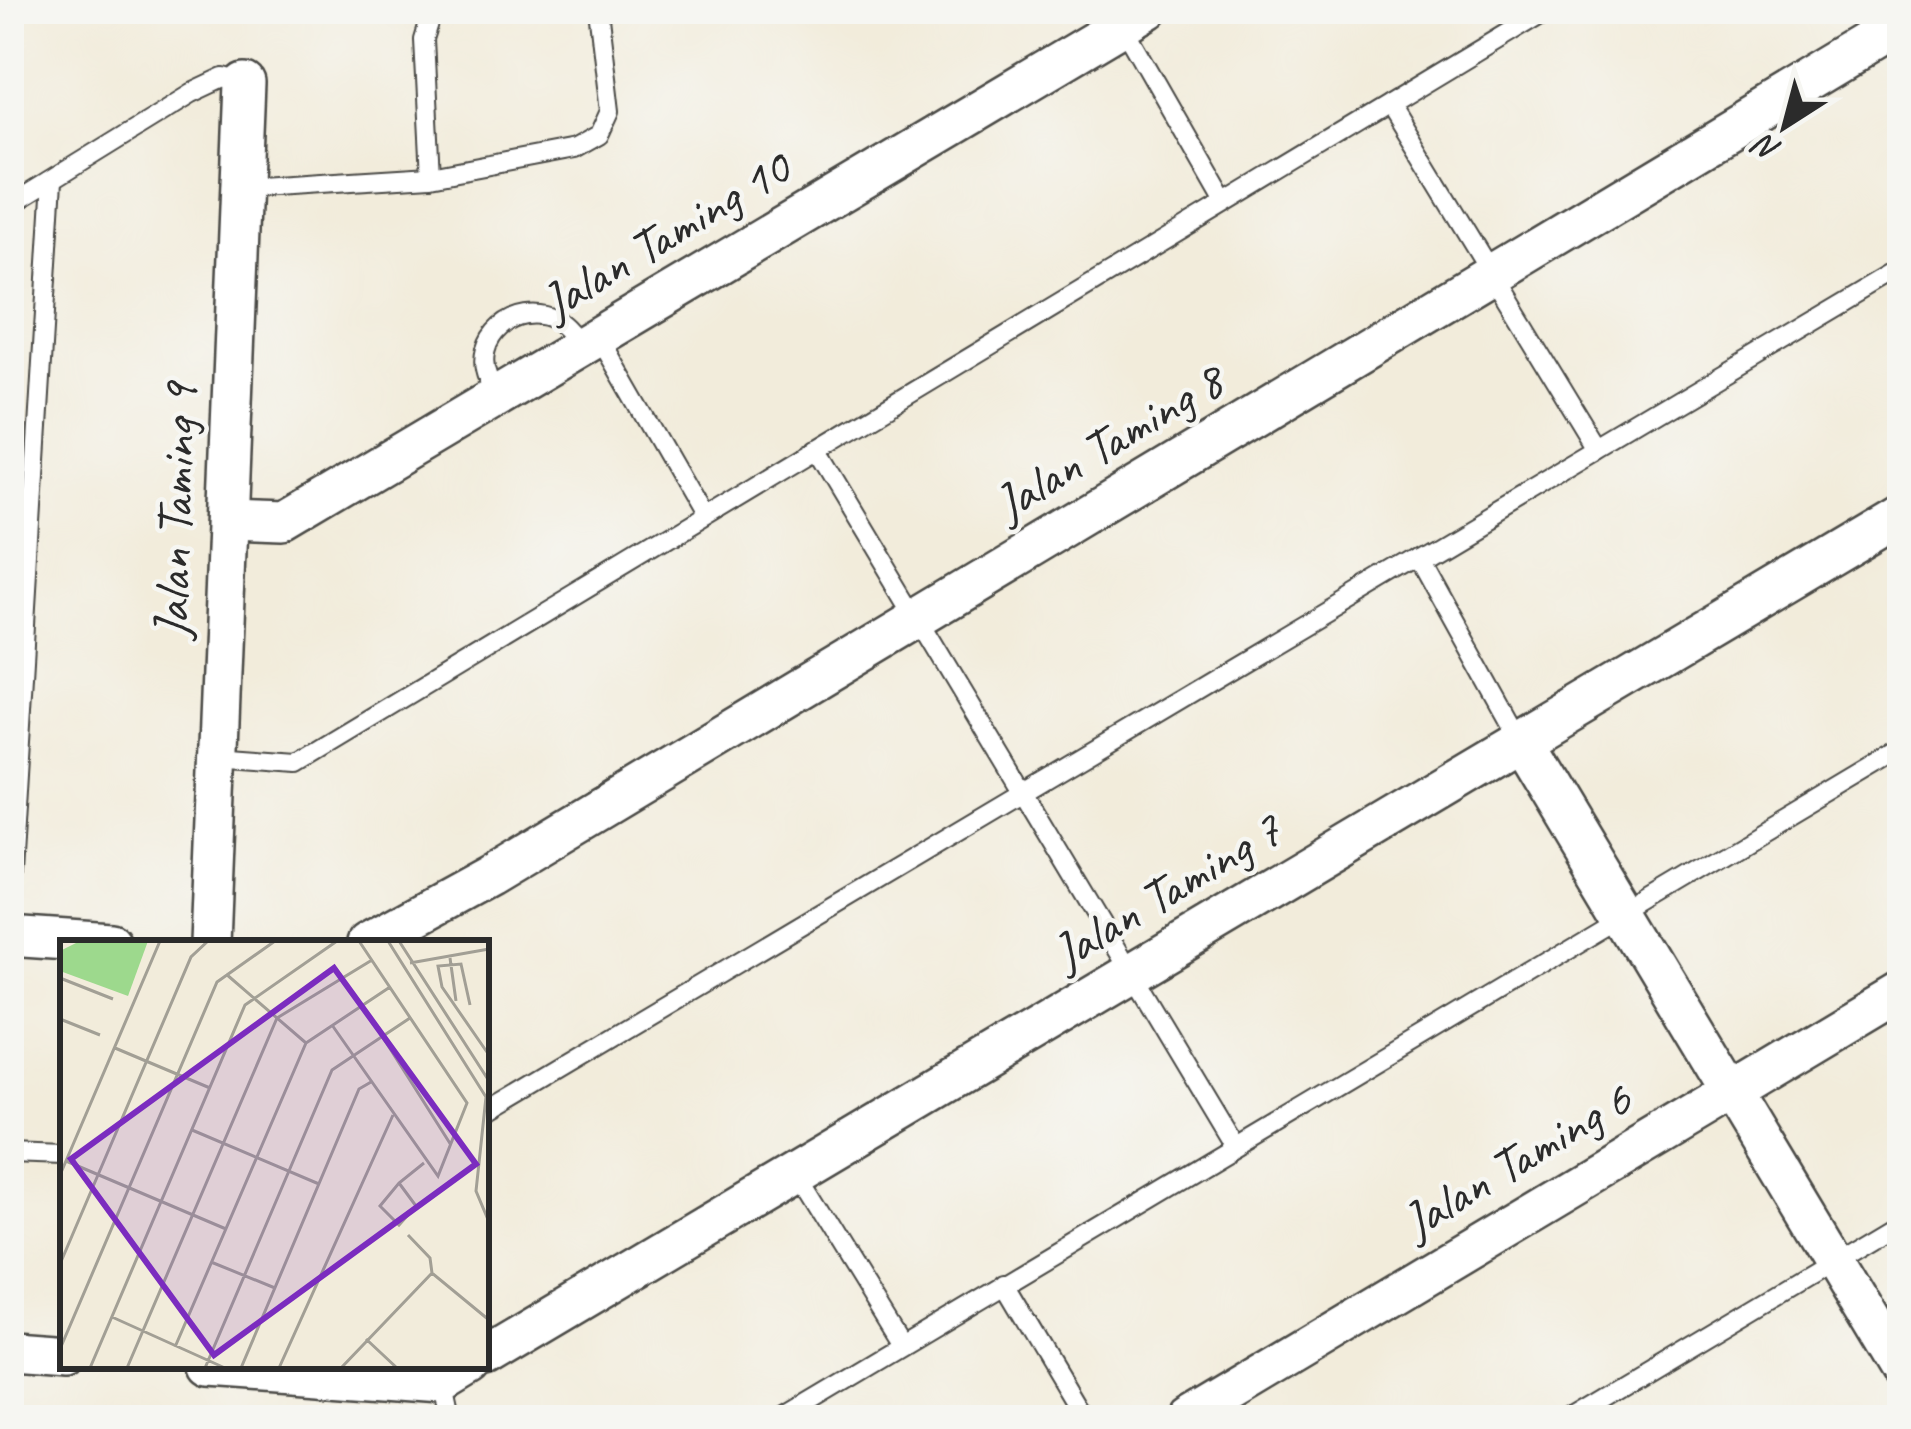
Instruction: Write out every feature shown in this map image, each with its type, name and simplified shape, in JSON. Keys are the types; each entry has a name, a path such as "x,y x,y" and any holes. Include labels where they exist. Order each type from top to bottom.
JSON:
{"street":[{"name":"Jalan Taming 10","path":"228,521 284,523 1136,17"},
{"name":"Jalan Taming 8","path":"373,940 489,877 1902,27"},
{"name":"Jalan Taming 9","path":"210,940 245,84"},
{"name":"Jalan Taming 7","path":"489,1356 1902,515"},
{"path":"1521,741 1902,1375"},
{"path":"9,936 67,940"},
{"name":"Jalan Taming 6","path":"1185,1420 1902,991"},
{"path":"9,1351 60,1355"},
{"path":"250,1369 451,1384"}],"lane":[{"path":"431,176 424,40 436,9"},
{"path":"241,188 431,176 574,149 598,135 610,111 598,9"},
{"path":"218,756 298,762 1548,9"},
{"path":"1136,17 1226,203"},
{"path":"9,206 192,93 224,77 245,84"},
{"path":"1388,105 1599,450"},
{"path":"9,907 53,180"},
{"path":"489,1110 1902,270"},
{"path":"498,396 484,362 495,333 519,314 555,320 590,342 703,518"},
{"path":"817,449 1236,1147"},
{"path":"1419,557 1521,741"},
{"path":"779,1420 1902,750"},
{"path":"9,1153 60,1155"},
{"path":"795,1174 901,1346"},
{"path":"1566,1420 1902,1220"},
{"path":"1004,1285 1085,1420"}]}
